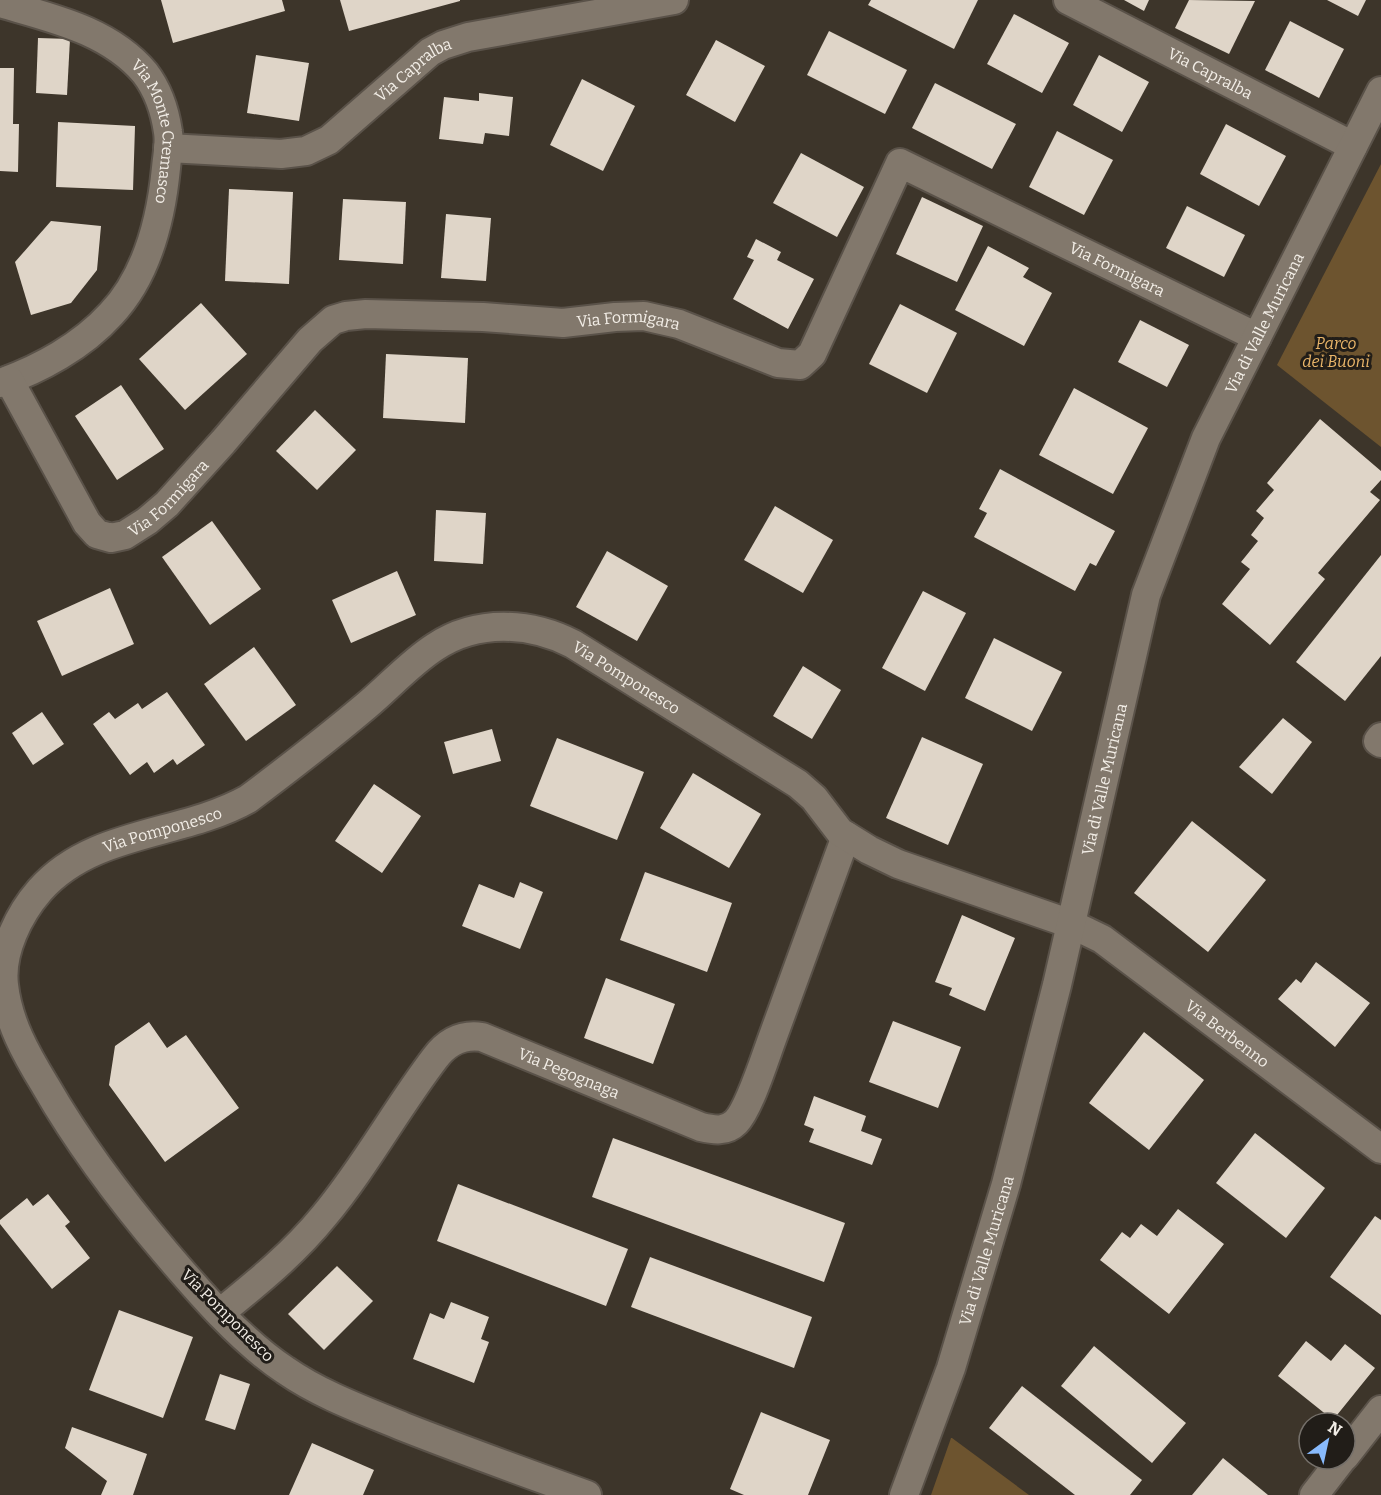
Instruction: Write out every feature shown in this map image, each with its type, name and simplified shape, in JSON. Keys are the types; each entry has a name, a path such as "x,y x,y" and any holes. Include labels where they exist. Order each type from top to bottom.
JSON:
{"street":[{"name":"Via Capralba","path":"168,148 280,154 306,151 329,140 419,61 443,45 468,37 674,0"},
{"name":"Via Capralba","path":"1068,0 1353,146"},
{"name":"Via Monte Cremasco","path":"0,3 80,28 117,48 146,75 158,93 165,113 168,134 164,189 157,224 145,260 130,288 112,314 87,337 59,355 4,382"},
{"name":"Via di Valle Muricana","path":"904,1495 951,1368 1003,1195 1057,985 1146,595 1206,438 1381,92"},
{"name":"Via Formigara","path":"4,382 87,523 97,534 115,538 140,526 167,504 310,340 333,320 346,316 366,314 483,317 563,323 644,316 679,324 778,363 800,365 812,354 900,163 1257,337"},
{"name":"Via Pomponesco","path":"587,1495 427,1436 326,1394 283,1369 220,1313 143,1225 98,1168 59,1110 33,1065 12,1020 3,982 5,962 11,940 30,903 60,872 95,851 234,807 262,789 358,713 433,648 456,635 512,626 550,633 573,644 786,775 814,798 835,826 846,836 898,864 1071,924"},
{"path":"1381,736 1378,741 1381,743"},
{"name":"Via Pegognaga","path":"220,1313 276,1267 324,1216 355,1175 431,1063 442,1049 457,1039 466,1036 482,1037 701,1127 721,1130 736,1123 760,1072 846,836"},
{"name":"Via Berbenno","path":"1071,924 1093,933 1112,945 1381,1149"},
{"path":"1357,1440 1381,1410"},
{"path":"1314,1495 1333,1471"}],"green space":[{"name":"Parco dei Buoni","path":"1381,164 1381,447 1277,365"},
{"path":"952,1438 1029,1495 931,1495"}],"building":[{"path":"161,0 282,0 285,11 173,43"},
{"path":"340,0 460,0 460,1 349,31"},
{"path":"871,0 978,0 954,49 868,5"},
{"path":"1124,0 1149,0 1144,11"},
{"path":"1189,0 1255,1 1229,54 1175,28"},
{"path":"1327,0 1366,0 1358,16"},
{"path":"1014,14 1069,43 1042,93 987,64"},
{"path":"1290,21 1344,49 1319,98 1265,70"},
{"path":"829,31 907,70 885,114 807,75"},
{"path":"38,38 70,39 67,95 36,93"},
{"path":"716,40 765,66 735,122 686,95"},
{"path":"256,55 309,63 299,121 247,113"},
{"path":"1099,55 1149,82 1122,132 1073,105"},
{"path":"0,68 14,68 13,124 19,124 18,172 0,171"},
{"path":"582,79 635,106 603,171 550,145"},
{"path":"935,83 1016,124 992,169 912,128"},
{"path":"479,93 513,97 509,136 485,133 483,144 439,139 444,97 479,101"},
{"path":"58,122 135,126 133,190 56,187"},
{"path":"1226,124 1286,156 1259,206 1200,174"},
{"path":"1057,131 1113,160 1084,215 1029,187"},
{"path":"801,153 864,187 837,237 773,203"},
{"path":"229,189 293,192 289,284 225,281"},
{"path":"922,197 983,226 957,282 896,254"},
{"path":"343,199 406,202 403,264 339,260"},
{"path":"1187,206 1245,235 1224,277 1166,248"},
{"path":"446,214 491,218 486,281 441,278"},
{"path":"51,221 101,226 97,270 71,303 31,315 15,262"},
{"path":"756,239 781,252 777,260 814,279 788,329 733,299 754,260 747,257"},
{"path":"988,246 1029,268 1023,277 1052,293 1024,346 955,310"},
{"path":"201,303 247,354 185,410 139,359"},
{"path":"900,304 957,333 927,393 869,364"},
{"path":"1140,320 1189,345 1167,387 1118,362"},
{"path":"386,354 468,358 465,423 383,418"},
{"path":"121,385 164,449 117,480 75,416"},
{"path":"1074,388 1148,428 1113,494 1039,455"},
{"path":"315,410 356,450 317,490 276,451"},
{"path":"1320,419 1381,471 1381,480 1370,492 1380,500 1318,573 1325,579 1270,645 1222,604 1250,569 1241,562 1258,541 1251,535 1264,518 1256,511 1274,490 1267,483"},
{"path":"1000,469 1115,531 1096,566 1090,563 1075,591 974,537 987,513 979,509"},
{"path":"775,506 833,540 803,593 744,560"},
{"path":"436,510 486,513 483,564 434,561"},
{"path":"212,521 261,589 210,625 162,557"},
{"path":"607,551 668,586 637,641 576,607"},
{"path":"1381,555 1381,656 1345,701 1296,662"},
{"path":"397,571 416,615 351,643 332,600"},
{"path":"110,588 134,644 62,676 37,621"},
{"path":"923,591 966,613 925,691 882,668"},
{"path":"994,638 1062,672 1032,731 965,698"},
{"path":"254,647 296,705 246,741 204,684"},
{"path":"803,666 841,690 812,739 773,716"},
{"path":"167,692 205,745 177,765 173,759 154,773 147,762 130,775 93,724 109,712 115,719 138,703 142,709"},
{"path":"42,712 64,744 33,765 12,733"},
{"path":"1283,718 1312,742 1272,794 1239,767"},
{"path":"492,729 501,761 453,774 444,742"},
{"path":"922,737 983,764 948,845 886,818"},
{"path":"557,738 644,772 617,840 530,806"},
{"path":"693,773 761,814 729,868 660,828"},
{"path":"374,784 421,816 382,873 335,841"},
{"path":"1192,821 1266,880 1208,952 1134,893"},
{"path":"645,872 732,903 707,972 620,940"},
{"path":"520,882 543,892 520,949 462,926 479,884 514,898"},
{"path":"962,915 1015,938 985,1011 949,995 952,988 935,982"},
{"path":"1316,962 1370,1003 1335,1047 1278,999 1296,979 1301,983"},
{"path":"606,978 675,1004 653,1064 584,1038"},
{"path":"893,1021 961,1047 938,1108 869,1082"},
{"path":"149,1022 167,1048 186,1035 239,1108 165,1162 109,1085 115,1046"},
{"path":"1144,1032 1204,1080 1149,1150 1089,1103"},
{"path":"814,1096 866,1116 861,1131 882,1139 872,1165 809,1142 814,1129 804,1125"},
{"path":"1255,1133 1325,1188 1286,1238 1216,1183"},
{"path":"613,1138 845,1223 824,1282 592,1197"},
{"path":"458,1184 628,1249 606,1306 437,1241"},
{"path":"48,1194 70,1222 65,1226 90,1258 52,1289 0,1224 0,1220 27,1198 33,1206"},
{"path":"1178,1209 1224,1244 1169,1314 1100,1260 1122,1232 1130,1238 1141,1224 1157,1236"},
{"path":"1375,1216 1381,1220 1381,1315 1330,1277"},
{"path":"650,1257 812,1317 794,1368 631,1307"},
{"path":"337,1266 373,1301 324,1350 288,1314"},
{"path":"451,1302 489,1317 481,1339 489,1342 474,1383 413,1359 430,1313 444,1319"},
{"path":"119,1310 193,1337 163,1418 89,1390"},
{"path":"1306,1341 1331,1361 1345,1344 1375,1368 1340,1411 1322,1411 1278,1376"},
{"path":"1094,1346 1186,1423 1152,1463 1061,1386"},
{"path":"220,1374 250,1384 235,1430 205,1420"},
{"path":"1022,1386 1142,1480 1130,1495 1075,1495 989,1428"},
{"path":"761,1412 830,1440 808,1495 744,1495 730,1489"},
{"path":"72,1427 147,1454 133,1495 101,1495 107,1481 65,1448"},
{"path":"312,1443 374,1470 363,1495 289,1495"},
{"path":"1223,1458 1268,1495 1192,1495"}]}
